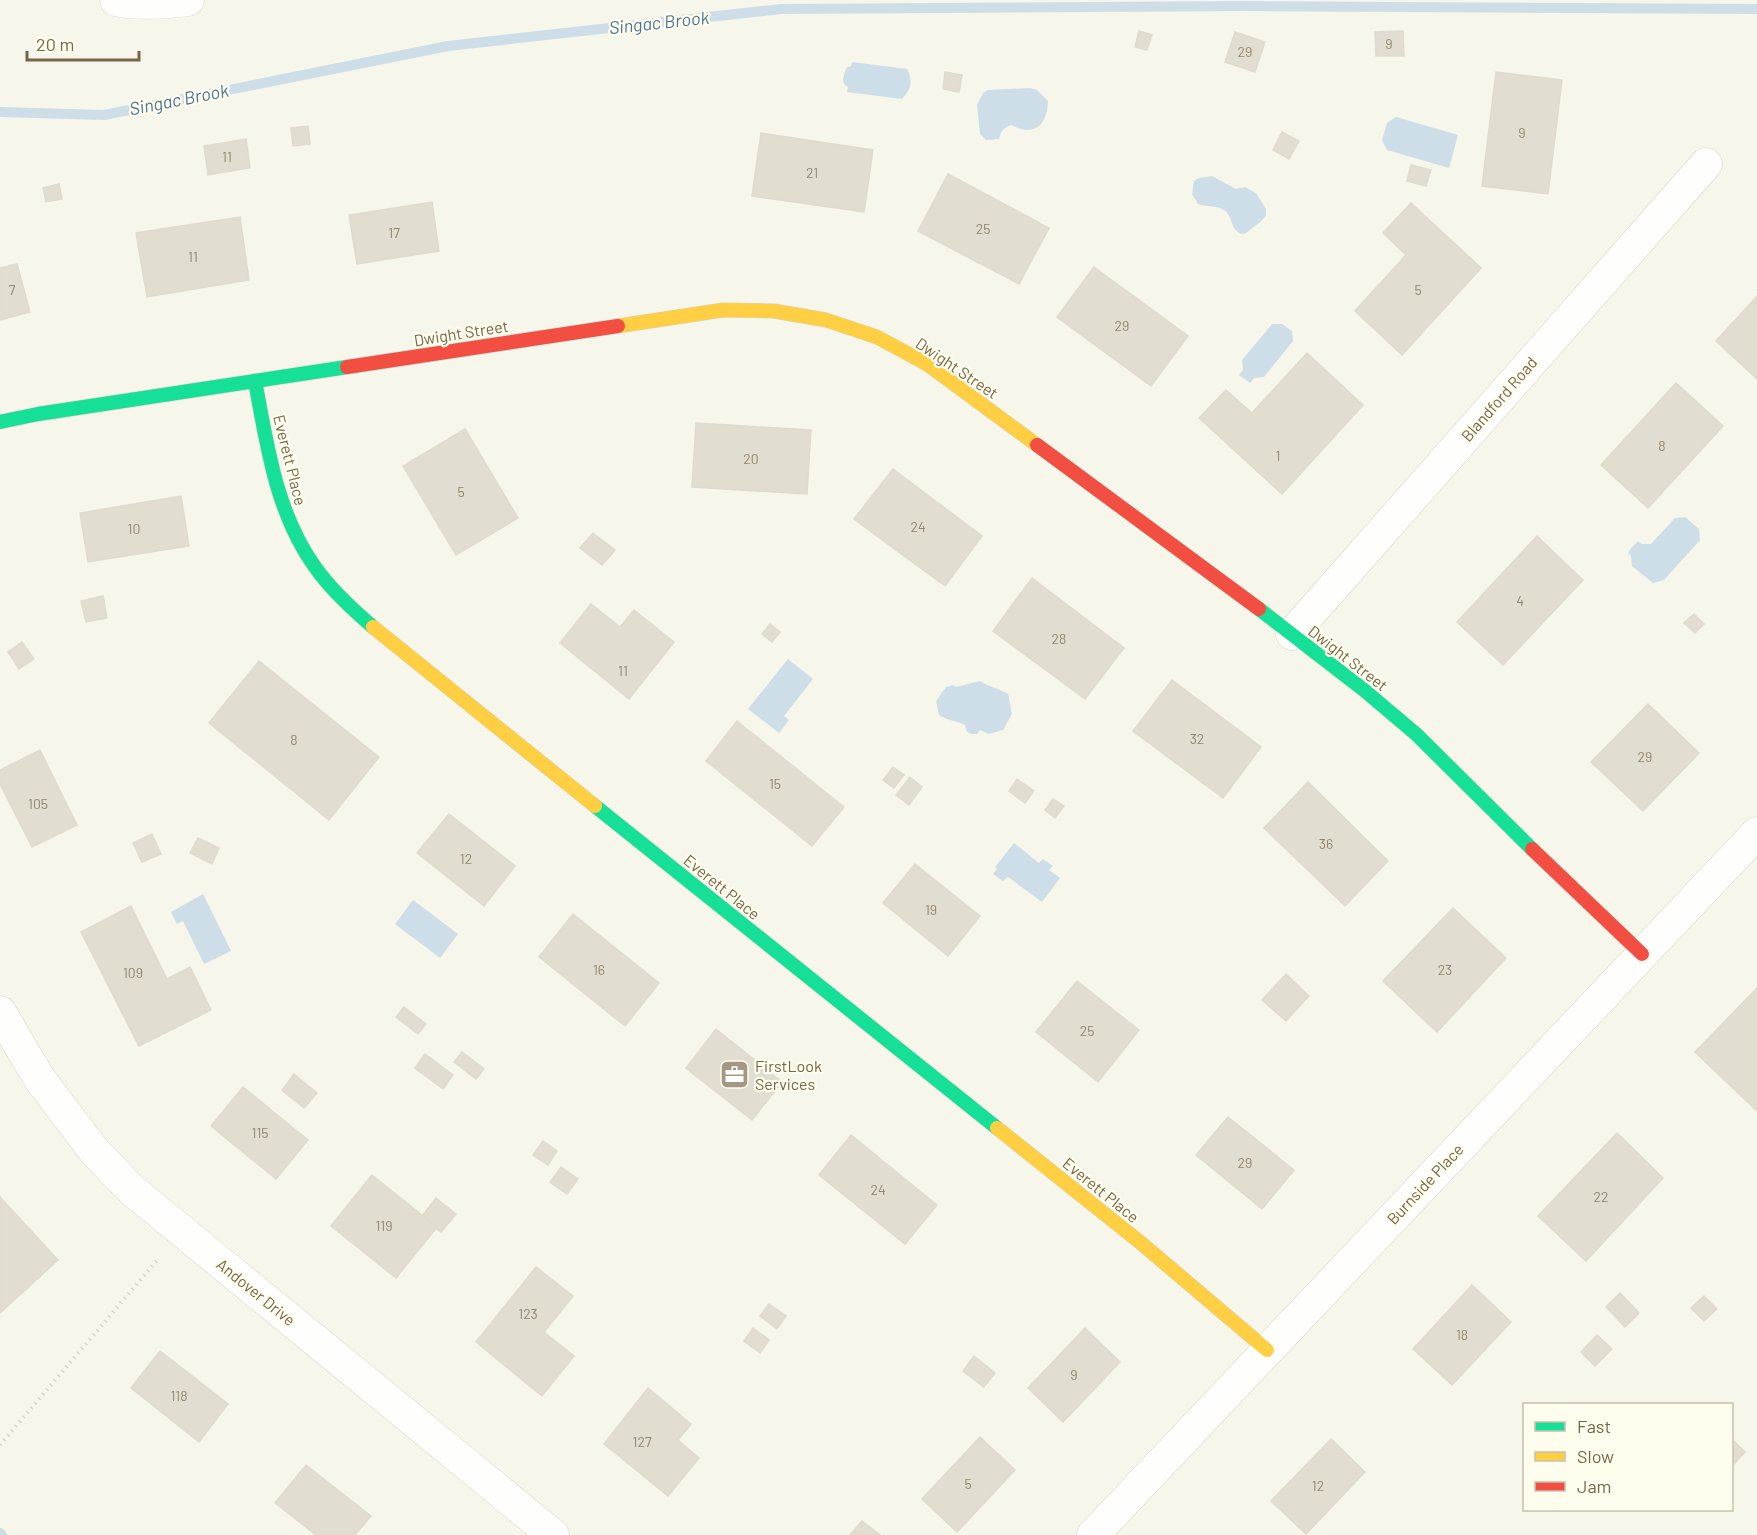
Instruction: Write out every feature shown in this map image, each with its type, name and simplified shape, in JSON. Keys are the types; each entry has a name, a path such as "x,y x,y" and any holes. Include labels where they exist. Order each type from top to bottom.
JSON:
{"street":[{"path":"116,0 129,3 168,3 188,0"},
{"name":"Blandford Road","path":"1292,634 1706,164"},
{"name":"Dwight Street","path":"0,422 38,414 723,310 774,311 826,320 877,337 927,364 1292,634 1416,734 1642,954"},
{"name":"Everett Place","path":"255,381 272,470 283,508 314,566 339,596 403,653 1141,1243 1267,1350"},
{"name":"Burnside Place","path":"1093,1535 1757,833"},
{"name":"Andover Drive","path":"0,1012 39,1078 95,1152 133,1191 553,1535"}],"path":[{"path":"0,1445 164,1253"}],"shaded area":[{"path":"852,62 907,69 911,81 910,88 902,99 847,92 848,87 844,84 843,79 846,68 851,66"},
{"path":"1030,88 1037,90 1048,101 1042,123 1038,127 1026,130 1011,125 1003,130 999,139 986,140 980,134 977,105 983,93 988,90"},
{"path":"1396,117 1458,135 1449,168 1387,150 1382,140 1387,123"},
{"path":"1212,176 1236,189 1245,187 1256,193 1266,209 1266,216 1246,233 1241,234 1237,232 1224,210 1198,204 1192,194 1194,181"},
{"path":"1272,324 1282,324 1292,331 1293,341 1264,377 1254,378 1250,383 1239,375 1243,370 1242,360"},
{"path":"1685,517 1699,529 1700,540 1664,580 1653,583 1632,566 1628,552 1638,541 1642,544 1651,544 1675,518"},
{"path":"788,659 813,679 784,716 789,720 779,733 748,709"},
{"path":"980,681 1008,694 1012,714 1003,730 989,734 980,730 977,734 972,734 967,732 965,725 939,715 936,701 946,687"},
{"path":"1014,843 1039,863 1043,859 1053,866 1049,870 1060,878 1042,902 1008,877 1003,881 993,874 997,869 995,867"},
{"path":"203,894 231,951 204,964 183,921 177,924 171,912"},
{"path":"413,900 458,934 440,958 395,924"}],"building":[{"path":"1139,31 1152,35 1147,50 1135,47"},
{"path":"1403,31 1404,56 1376,56 1375,32"},
{"path":"1235,32 1265,42 1255,72 1225,62"},
{"path":"945,72 962,75 959,92 943,89"},
{"path":"1496,72 1562,80 1548,194 1482,186"},
{"path":"308,126 310,144 293,146 291,128"},
{"path":"1282,132 1299,141 1289,159 1273,150"},
{"path":"761,133 873,150 864,212 752,196"},
{"path":"246,139 250,168 208,175 204,146"},
{"path":"1411,165 1431,170 1426,186 1407,181"},
{"path":"948,174 1049,228 1019,284 918,231"},
{"path":"59,184 62,199 46,202 43,188"},
{"path":"432,202 439,251 357,264 349,215"},
{"path":"1411,203 1481,268 1402,355 1355,311 1406,255 1383,233"},
{"path":"240,217 249,280 147,297 136,233"},
{"path":"17,264 30,312 0,320 0,268"},
{"path":"1094,267 1188,336 1151,386 1057,317"},
{"path":"1757,296 1757,379 1716,341"},
{"path":"1307,353 1363,405 1282,494 1199,418 1226,390 1252,413"},
{"path":"1676,383 1723,426 1648,508 1601,465"},
{"path":"696,423 811,430 807,494 692,487"},
{"path":"465,429 518,518 456,555 403,466"},
{"path":"893,469 982,536 945,586 854,519"},
{"path":"181,496 189,546 88,562 80,513"},
{"path":"593,533 615,550 602,565 580,548"},
{"path":"1537,536 1583,580 1503,665 1457,622"},
{"path":"1032,578 1124,648 1085,699 993,631"},
{"path":"103,596 107,618 86,622 81,601"},
{"path":"591,604 620,627 634,610 674,642 629,699 560,643"},
{"path":"1694,614 1704,624 1695,633 1684,623"},
{"path":"770,624 780,632 772,642 762,634"},
{"path":"22,642 34,659 19,669 8,652"},
{"path":"259,661 379,757 329,820 209,723"},
{"path":"1172,680 1261,747 1223,798 1133,731"},
{"path":"1648,704 1699,753 1643,811 1591,762"},
{"path":"737,721 844,807 812,846 706,761"},
{"path":"40,750 77,825 32,847 0,784 0,770"},
{"path":"893,767 904,775 894,788 883,780"},
{"path":"910,777 922,787 909,805 896,795"},
{"path":"1017,779 1034,791 1025,803 1009,791"},
{"path":"1308,782 1388,861 1345,906 1264,828"},
{"path":"1053,799 1064,806 1055,818 1045,810"},
{"path":"449,814 515,866 484,906 417,853"},
{"path":"152,834 161,854 142,862 133,843"},
{"path":"198,838 219,848 212,864 190,853"},
{"path":"915,864 980,916 948,956 883,903"},
{"path":"131,906 167,979 190,967 211,1010 139,1046 81,932"},
{"path":"1453,908 1506,958 1437,1032 1383,981"},
{"path":"573,914 659,983 625,1026 539,957"},
{"path":"1286,974 1309,996 1286,1021 1262,1000"},
{"path":"1077,981 1139,1030 1098,1082 1036,1032"},
{"path":"1757,988 1757,1111 1695,1052"},
{"path":"404,1007 426,1024 418,1034 396,1017"},
{"name":"FirstLook Services","path":"716,1029 782,1082 752,1120 686,1068"},
{"path":"462,1052 484,1069 476,1079 454,1062"},
{"path":"425,1054 453,1075 443,1089 415,1068"},
{"path":"294,1074 317,1093 304,1108 282,1090"},
{"path":"243,1087 308,1140 276,1179 211,1126"},
{"path":"1228,1117 1294,1170 1262,1209 1196,1155"},
{"path":"1617,1133 1663,1178 1586,1261 1538,1216"},
{"path":"851,1135 937,1205 905,1244 819,1175"},
{"path":"543,1141 557,1151 548,1165 533,1155"},
{"path":"561,1167 578,1179 567,1194 550,1182"},
{"path":"372,1175 437,1227 396,1278 331,1226"},
{"path":"0,1197 58,1260 0,1313"},
{"path":"436,1198 456,1214 441,1232 423,1215"},
{"path":"536,1267 573,1296 544,1332 574,1356 542,1396 476,1342"},
{"path":"1472,1285 1511,1322 1452,1385 1413,1349"},
{"path":"1620,1293 1639,1313 1625,1327 1606,1307"},
{"path":"1704,1296 1717,1309 1704,1321 1691,1308"},
{"path":"769,1304 786,1316 777,1329 760,1316"},
{"path":"753,1328 769,1340 760,1353 744,1341"},
{"path":"1085,1328 1120,1362 1063,1422 1028,1388"},
{"path":"1597,1335 1612,1349 1595,1366 1581,1352"},
{"path":"160,1351 228,1404 199,1442 131,1388"},
{"path":"974,1356 995,1373 984,1387 963,1371"},
{"path":"648,1388 691,1424 678,1440 699,1458 668,1496 604,1444"},
{"path":"980,1437 1015,1470 957,1532 922,1499"},
{"path":"1331,1439 1365,1472 1306,1534 1271,1501"},
{"path":"1733,1440 1745,1452 1733,1465"},
{"path":"306,1465 371,1516 355,1535 316,1535 275,1503"},
{"path":"862,1521 880,1535 850,1535"}],"waterway":[{"name":"Singac Brook","path":"0,112 104,115 448,46 781,9 1245,6 1757,9"}],"traffic: fast":[{"path":"0,422 38,414 347,367"},
{"path":"255,381 275,478 291,524 321,575 342,599 373,627"},
{"path":"1259,609 1364,690 1416,734 1532,849"},
{"path":"595,806 997,1128"}],"traffic: slow":[{"path":"618,326 723,310 774,311 826,320 877,337 927,364 1037,445"},
{"path":"373,627 595,806"},
{"path":"997,1128 1141,1243 1267,1350"}],"traffic: jam":[{"path":"347,367 618,326"},
{"path":"1037,445 1259,609"},
{"path":"1532,849 1642,954"}],"place":[{"name":"FirstLook Services","path":"734,1075"}]}
